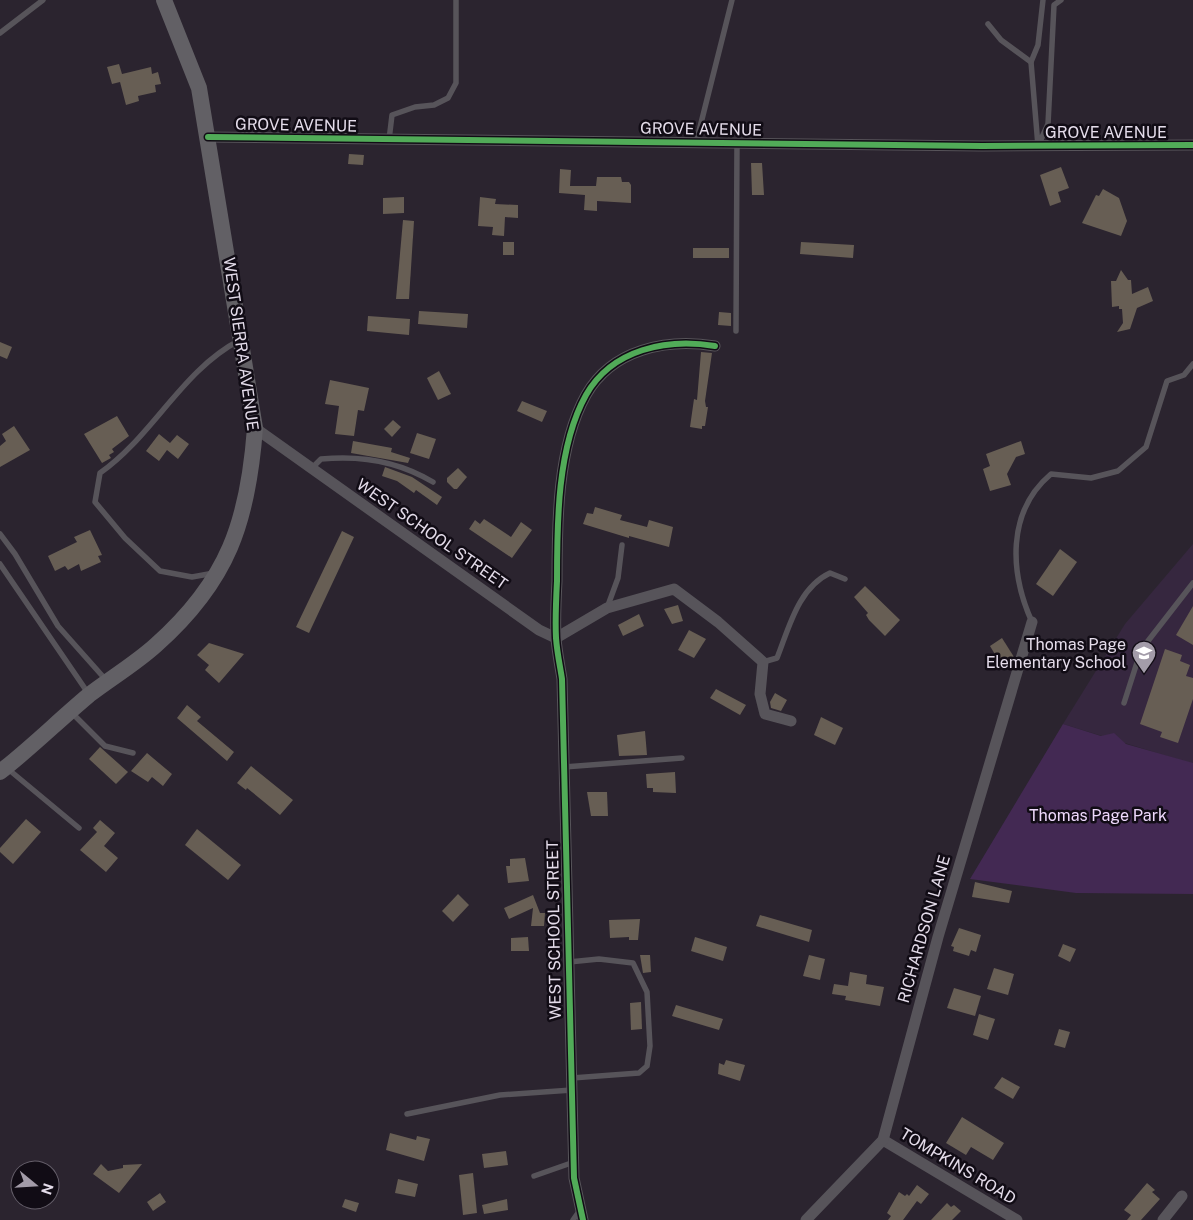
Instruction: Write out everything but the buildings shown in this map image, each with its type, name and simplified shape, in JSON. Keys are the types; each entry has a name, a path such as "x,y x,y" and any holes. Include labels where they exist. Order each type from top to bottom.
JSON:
{"main road":[{"name":"WEST SIERRA AVENUE","path":"3,770 90,695 156,645 204,597 220,571 234,541 246,501 252,471 256,428 199,88 164,0"}],"street":[{"name":"GROVE AVENUE","path":"208,137 737,144 1193,145"},
{"path":"556,638 557,535 567,444 586,395 608,369 638,350 661,344 700,343 715,346"},
{"name":"WEST SCHOOL STREET","path":"256,428 539,630 556,638 562,680 574,1162 579,1217"},
{"path":"556,638 607,608 674,589 718,622 763,662 760,694 765,714 791,721"},
{"name":"RICHARDSON LANE","path":"806,1220 883,1140 938,936 1032,622"},
{"name":"TOMPKINS ROAD","path":"883,1140 1017,1220"},
{"path":"1163,1220 1182,1196"}],"lane":[{"path":"0,33 43,0"},
{"path":"389,140 392,115 415,107 434,105 448,98 456,84 456,0"},
{"path":"696,143 732,0"},
{"path":"1038,146 1032,62 1038,45 1043,0"},
{"path":"1038,146 1048,124 1054,2 1061,0"},
{"path":"988,24 1001,40 1032,62"},
{"path":"736,331 737,144"},
{"path":"220,571 192,577 160,571 125,538 95,502 100,473 119,460 171,400 222,349 241,339"},
{"path":"1032,622 1021,598 1015,539 1021,516 1030,497 1050,474 1091,478 1118,471 1146,447 1166,381 1184,374 1193,364"},
{"path":"312,468 320,459 365,459 398,465 413,470 433,482"},
{"path":"0,534 15,554 58,626 108,682"},
{"path":"607,608 618,578 622,545"},
{"path":"0,564 90,695"},
{"path":"763,662 777,658 806,592 818,578 830,572 845,579"},
{"path":"1124,703 1141,650 1193,584"},
{"path":"70,712 105,746 133,753"},
{"path":"564,767 682,758"},
{"path":"3,770 79,828"},
{"path":"569,962 599,959 632,963 647,992 650,1046 647,1066 639,1074 572,1078"},
{"path":"407,1114 500,1095 572,1090"},
{"path":"534,1176 574,1162"}],"shaded area":[{"name":"Thomas Page Elementary School","path":"1193,544 1193,764 1063,724 1125,624"}],"green space":[{"name":"Thomas Page Park","path":"1063,724 1101,736 1114,733 1126,744 1193,763 1193,894 1076,893 970,879"}],"cycle path":[{"path":"208,137 982,146 1193,145"},
{"path":"583,1220 574,1178 562,679 556,631 557,535 564,461 576,416 586,395 597,379 610,367 642,350 660,346 678,344 715,346"}],"place":[{"name":"Thomas Page Elementary School","path":"1144,674"}]}
